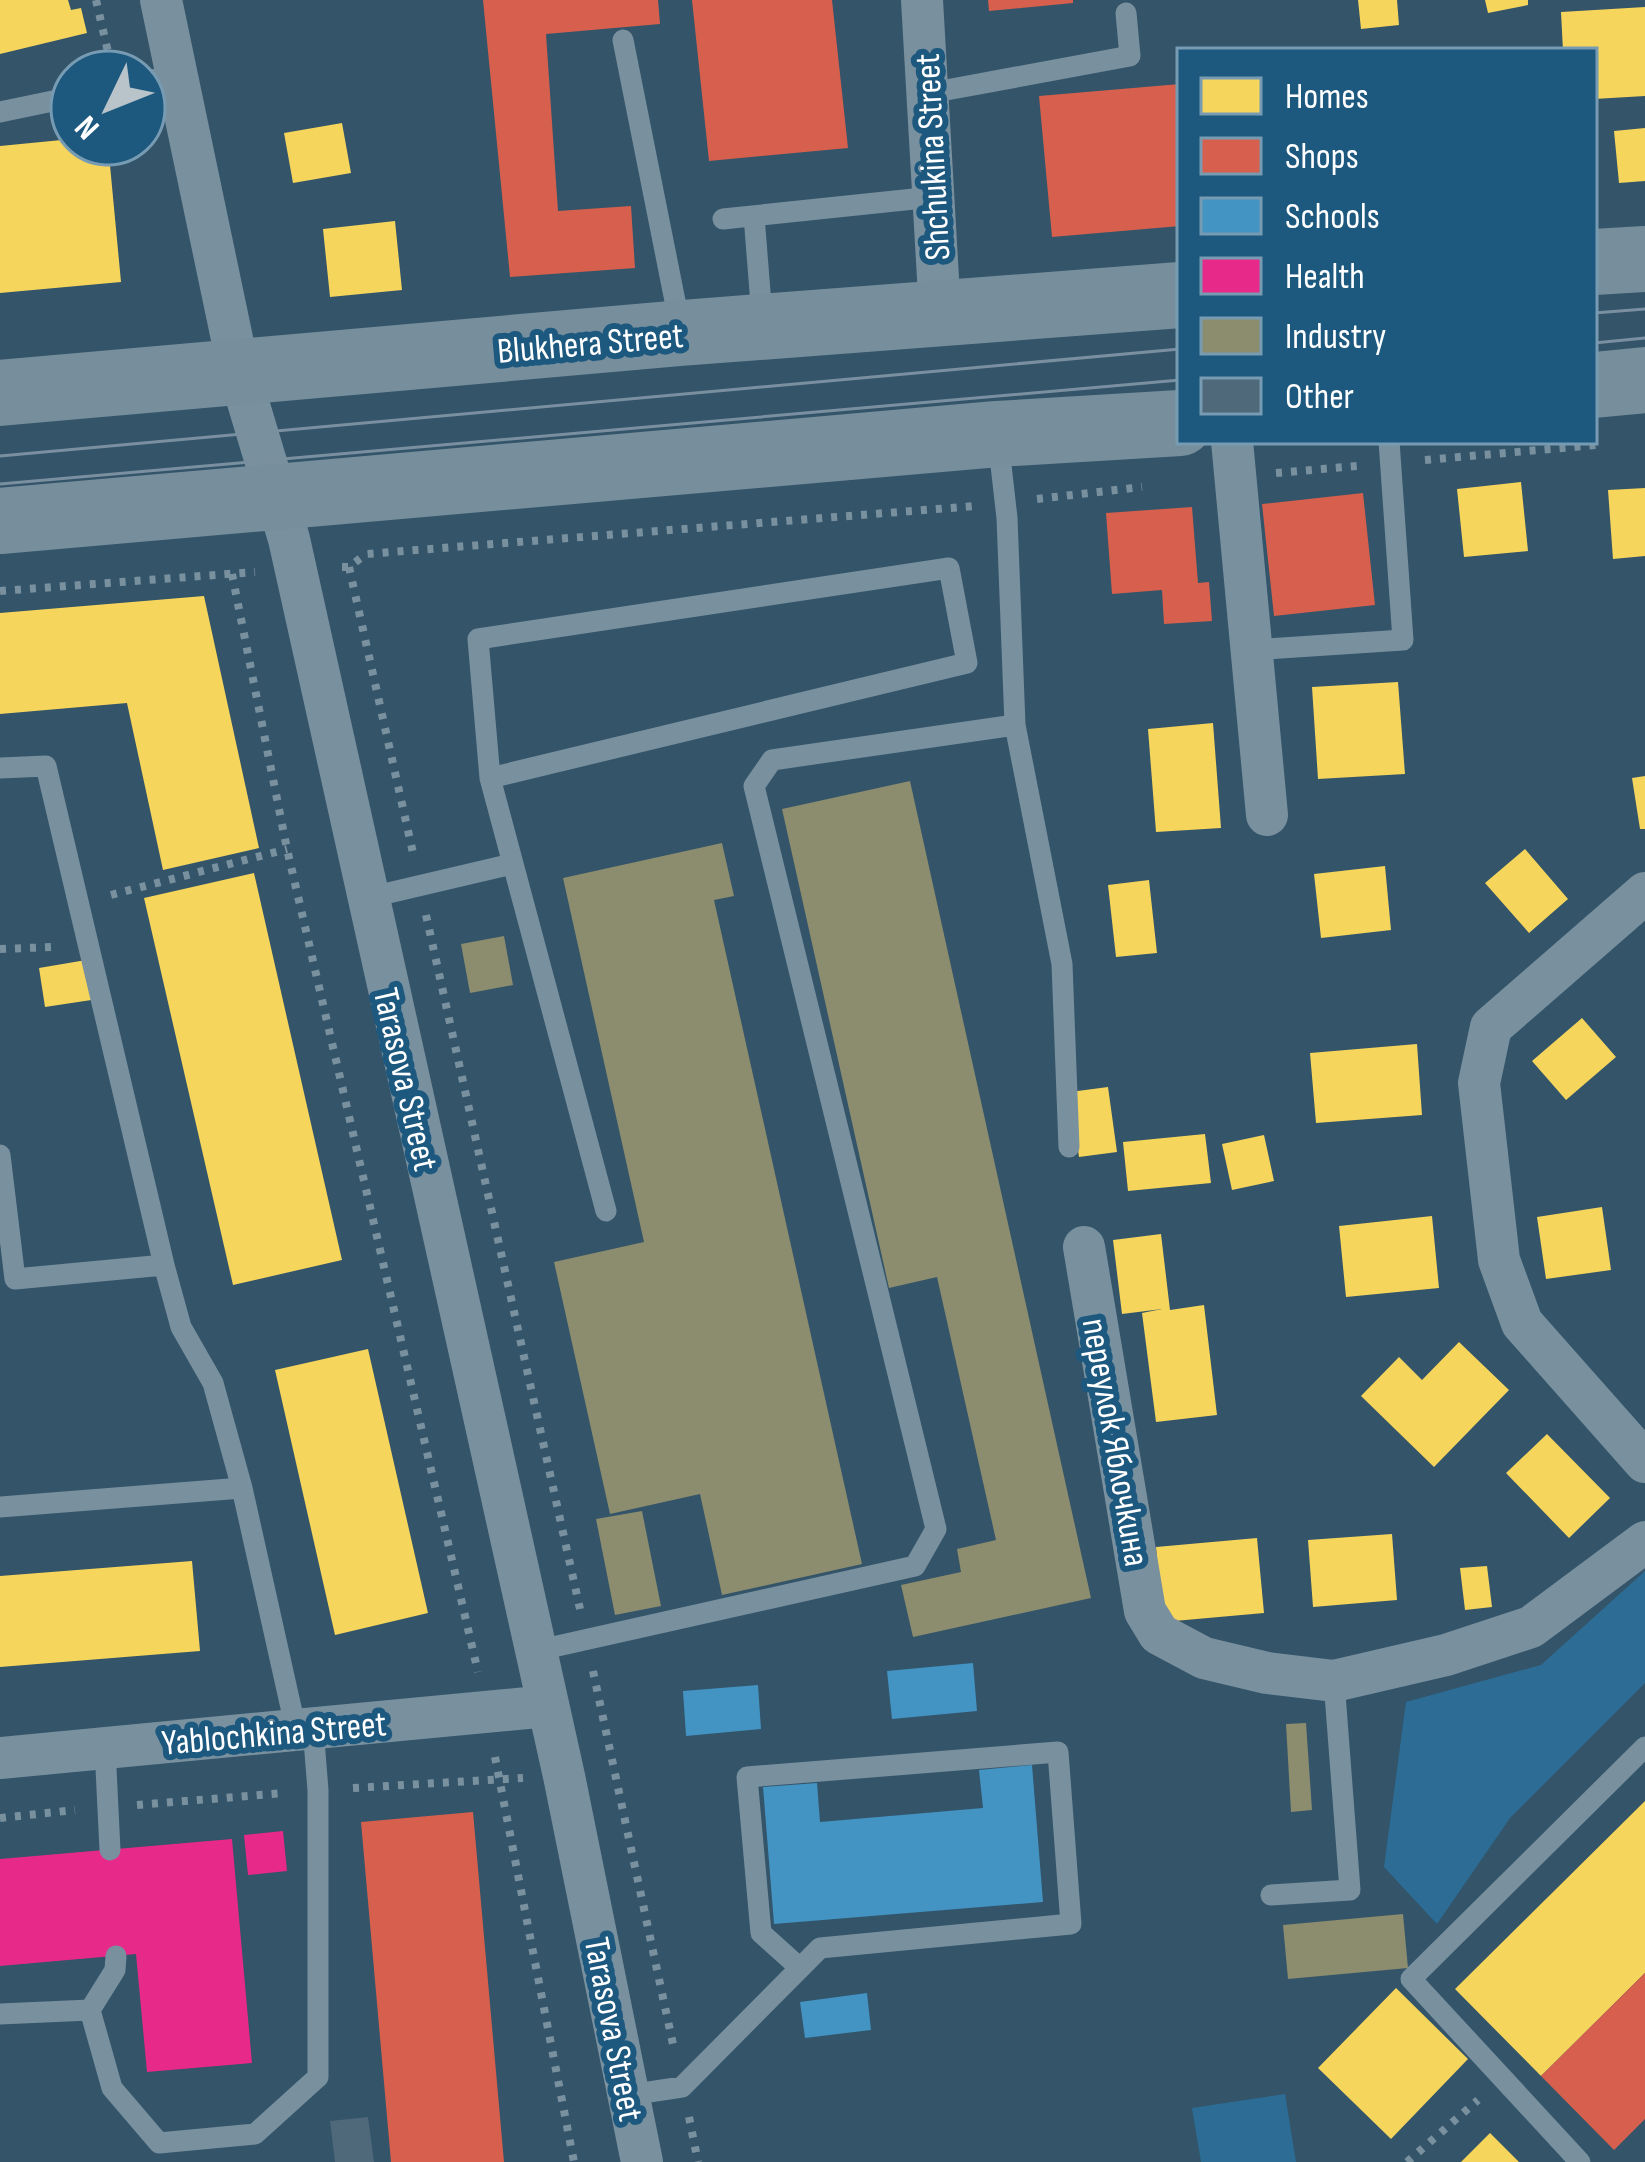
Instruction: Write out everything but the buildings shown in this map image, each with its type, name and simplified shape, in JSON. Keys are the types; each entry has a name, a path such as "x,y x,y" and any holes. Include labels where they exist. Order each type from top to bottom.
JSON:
{"main road":[{"path":"1597,262 1645,259"},
{"name":"Blukhera Street","path":"0,393 763,326 1177,295"},
{"path":"1597,414 1645,380"},
{"path":"0,521 997,434 1177,423"}],"street":[{"name":"Tarasova Street","path":"161,0 161,48"},
{"name":"Shchukina Street","path":"922,0 940,313"},
{"name":"Tarasova Street","path":"168,104 295,568 548,1706 642,2162"},
{"path":"1234,459 1267,814"},
{"path":"1645,893 1491,1027 1479,1083 1498,1260 1522,1323 1645,1462"},
{"name":"переулок Яблочкина","path":"1084,1247 1145,1611 1159,1634 1204,1658 1334,1681"},
{"path":"1334,1681 1446,1655 1531,1627 1645,1542"},
{"name":"Yablochkina Street","path":"0,1758 548,1706"}],"lane":[{"path":"930,93 1130,56 1126,13"},
{"path":"622,40 681,333"},
{"path":"0,112 48,102"},
{"path":"723,219 934,197"},
{"path":"754,216 763,326"},
{"path":"997,434 1006,503 1015,725 1062,964 1070,1148"},
{"path":"1252,650 1403,640 1390,452"},
{"path":"490,778 967,663 949,568 478,639 490,778 606,1211"},
{"path":"535,1651 915,1566 936,1529 754,786 772,760 1015,725"},
{"path":"0,768 46,766 164,1265 181,1327 213,1383 304,1729 318,1790 318,2077 255,2134 159,2143 112,2089 91,2011 115,1970 116,1956"},
{"path":"367,898 512,864"},
{"path":"0,1155 8,1280 164,1265"},
{"path":"0,1507 242,1487"},
{"path":"1271,1894 1350,1890 1334,1681"},
{"path":"105,1748 110,1850"},
{"path":"1580,2162 1412,1979 1645,1748"},
{"path":"628,2095 682,2087 800,1969 820,1948 1071,1924 1058,1752 747,1777 760,1933 800,1969"},
{"path":"0,2014 91,2011"}],"path":[{"path":"96,0 107,48"},
{"path":"1234,459 1390,452 1435,444"},
{"path":"0,590 349,567 365,554 1006,503 1144,487"},
{"path":"349,567 698,2162"},
{"path":"232,574 287,849 488,1712 574,2162"},
{"path":"80,903 287,849"},
{"path":"0,950 91,944"},
{"path":"1407,2162 1502,2080"}],"shaded area":[{"path":"1645,1571 1645,1683 1510,1818 1437,1924 1384,1867 1406,1702 1541,1665"},
{"path":"1285,2094 1296,2162 1201,2162 1192,2108"}],"tram line":[{"path":"1597,313 1645,309"},
{"path":"1597,343 1645,338"},
{"path":"0,456 1177,349"},
{"path":"0,484 1177,380"}]}
